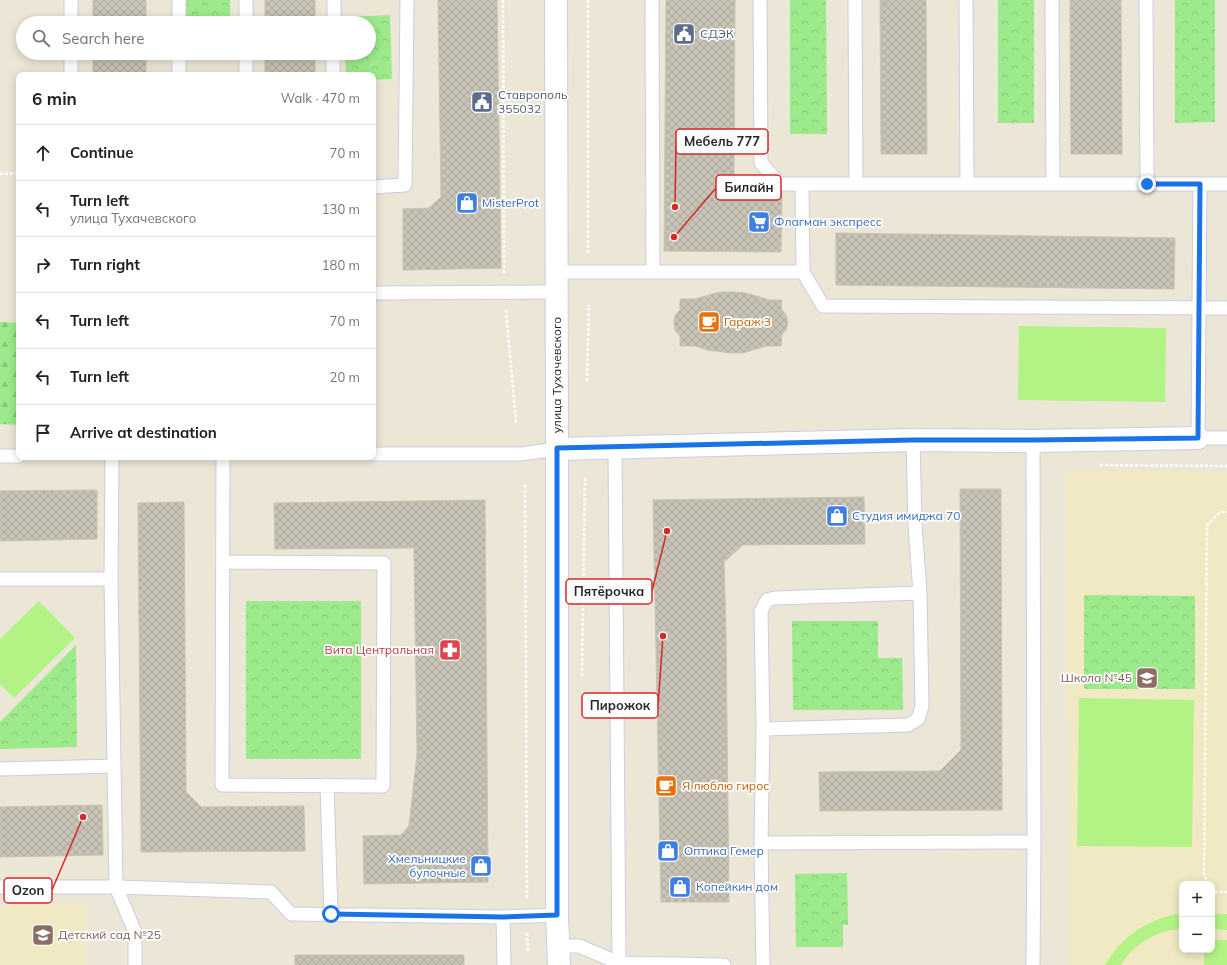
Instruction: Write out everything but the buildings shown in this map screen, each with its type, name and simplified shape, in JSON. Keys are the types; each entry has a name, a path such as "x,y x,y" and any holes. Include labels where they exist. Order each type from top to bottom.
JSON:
{"main road":[{"name":"улица Тухачевского","path":"556,0 558,956"},
{"path":"557,448 912,440 1198,438"}],"lane":[{"path":"71,0 71,16"},
{"path":"179,0 179,16"},
{"path":"246,0 246,16"},
{"path":"334,0 334,16"},
{"path":"376,187 405,185 407,0"},
{"path":"652,0 653,271"},
{"path":"760,0 761,163 780,184 1227,184"},
{"path":"855,0 856,184"},
{"path":"966,0 967,184"},
{"path":"1052,0 1053,184"},
{"path":"1146,0 1147,184"},
{"path":"71,60 71,72"},
{"path":"179,60 179,72"},
{"path":"246,60 246,72"},
{"path":"333,60 333,72"},
{"path":"802,184 803,272 823,306 1227,308"},
{"path":"1200,184 1198,438 1227,438"},
{"path":"376,293 504,292 556,282 653,271 803,272"},
{"path":"763,728 908,725 918,720 922,706 920,593 915,525 912,440"},
{"path":"1033,440 1033,965"},
{"path":"615,447 619,964"},
{"path":"376,454 522,454 557,448"},
{"path":"0,456 16,456"},
{"path":"112,460 111,579 116,887 135,932 135,965"},
{"path":"223,460 222,785 383,786 384,563 223,562"},
{"path":"0,579 111,579"},
{"path":"763,965 761,843 763,728 761,611 767,600 775,598 920,593"},
{"path":"0,769 114,766"},
{"path":"327,785 331,914"},
{"path":"761,843 1034,842"},
{"path":"0,887 116,887 271,892 291,914 504,917 557,915"},
{"path":"504,917 504,965"},
{"path":"558,956 580,946 619,964 724,965"}],"path":[{"path":"503,0 504,292 516,423"},
{"path":"588,0 588,259"},
{"path":"0,174 16,174"},
{"path":"587,381 589,305"},
{"path":"525,485 528,950"},
{"path":"1207,881 1204,876 1207,525 1220,512 1227,512"},
{"path":"1215,892 1227,892"}],"shaded area":[{"name":"Школа №45","path":"1067,470 1227,472 1227,965 1069,965"},
{"name":"Детский сад №25","path":"0,905 86,905 86,965 0,965"}],"green space":[{"path":"184,0 230,0 230,16 184,16"},
{"path":"790,0 826,0 827,134 790,134"},
{"path":"998,0 1034,0 1034,123 998,123"},
{"path":"1175,0 1215,0 1215,122 1175,123"},
{"path":"390,15 392,79 376,80 376,72 346,72 345,60 376,60 376,16 367,16"},
{"path":"0,322 16,323 16,425 0,424"},
{"path":"1019,326 1166,328 1165,402 1018,400"},
{"path":"1084,595 1195,596 1195,689 1084,689"},
{"path":"39,601 75,638 14,698 0,684 0,639"},
{"path":"246,601 361,601 361,759 246,759"},
{"path":"792,621 878,621 878,658 902,658 903,710 793,710"},
{"path":"76,645 77,747 0,749 0,722"},
{"path":"1079,698 1194,700 1192,847 1077,846"},
{"path":"847,873 848,925 843,925 843,947 796,947 795,874"},
{"path":"1179,914 1179,929 1155,935 1132,951 1121,965 1105,965 1126,938 1143,926 1163,918"},
{"path":"1215,914 1227,914 1227,930 1215,929"},
{"path":"1215,940 1227,940 1227,965 1204,965 1204,953 1215,953"}],"place":[{"name":"СДЭК","path":"684,34"},
{"name":"Ставрополь 355032","path":"482,102"},
{"name":"MisterProt","path":"467,203"},
{"name":"Мебель 777","path":"675,207"},
{"name":"Флагман экспресс","path":"759,222"},
{"name":"Билайн","path":"674,237"},
{"name":"Гараж 3","path":"709,322"},
{"name":"Студия имиджа 70","path":"837,516"},
{"name":"Пятёрочка","path":"667,531"},
{"name":"Пирожок","path":"663,636"},
{"name":"Вита Центральная","path":"450,650"},
{"name":"Школа №45","path":"1147,678"},
{"name":"Я люблю гирос","path":"666,786"},
{"name":"Ozon","path":"83,817"},
{"name":"Оптика Гемер","path":"668,851"},
{"name":"Хмельницкие булочные","path":"481,866"},
{"name":"Копейкин дом","path":"680,887"},
{"name":"Детский сад №25","path":"43,935"}],"route":[{"path":"331,914 504,917 557,915 557,448 912,440 1198,438 1200,184 1147,184"}]}
